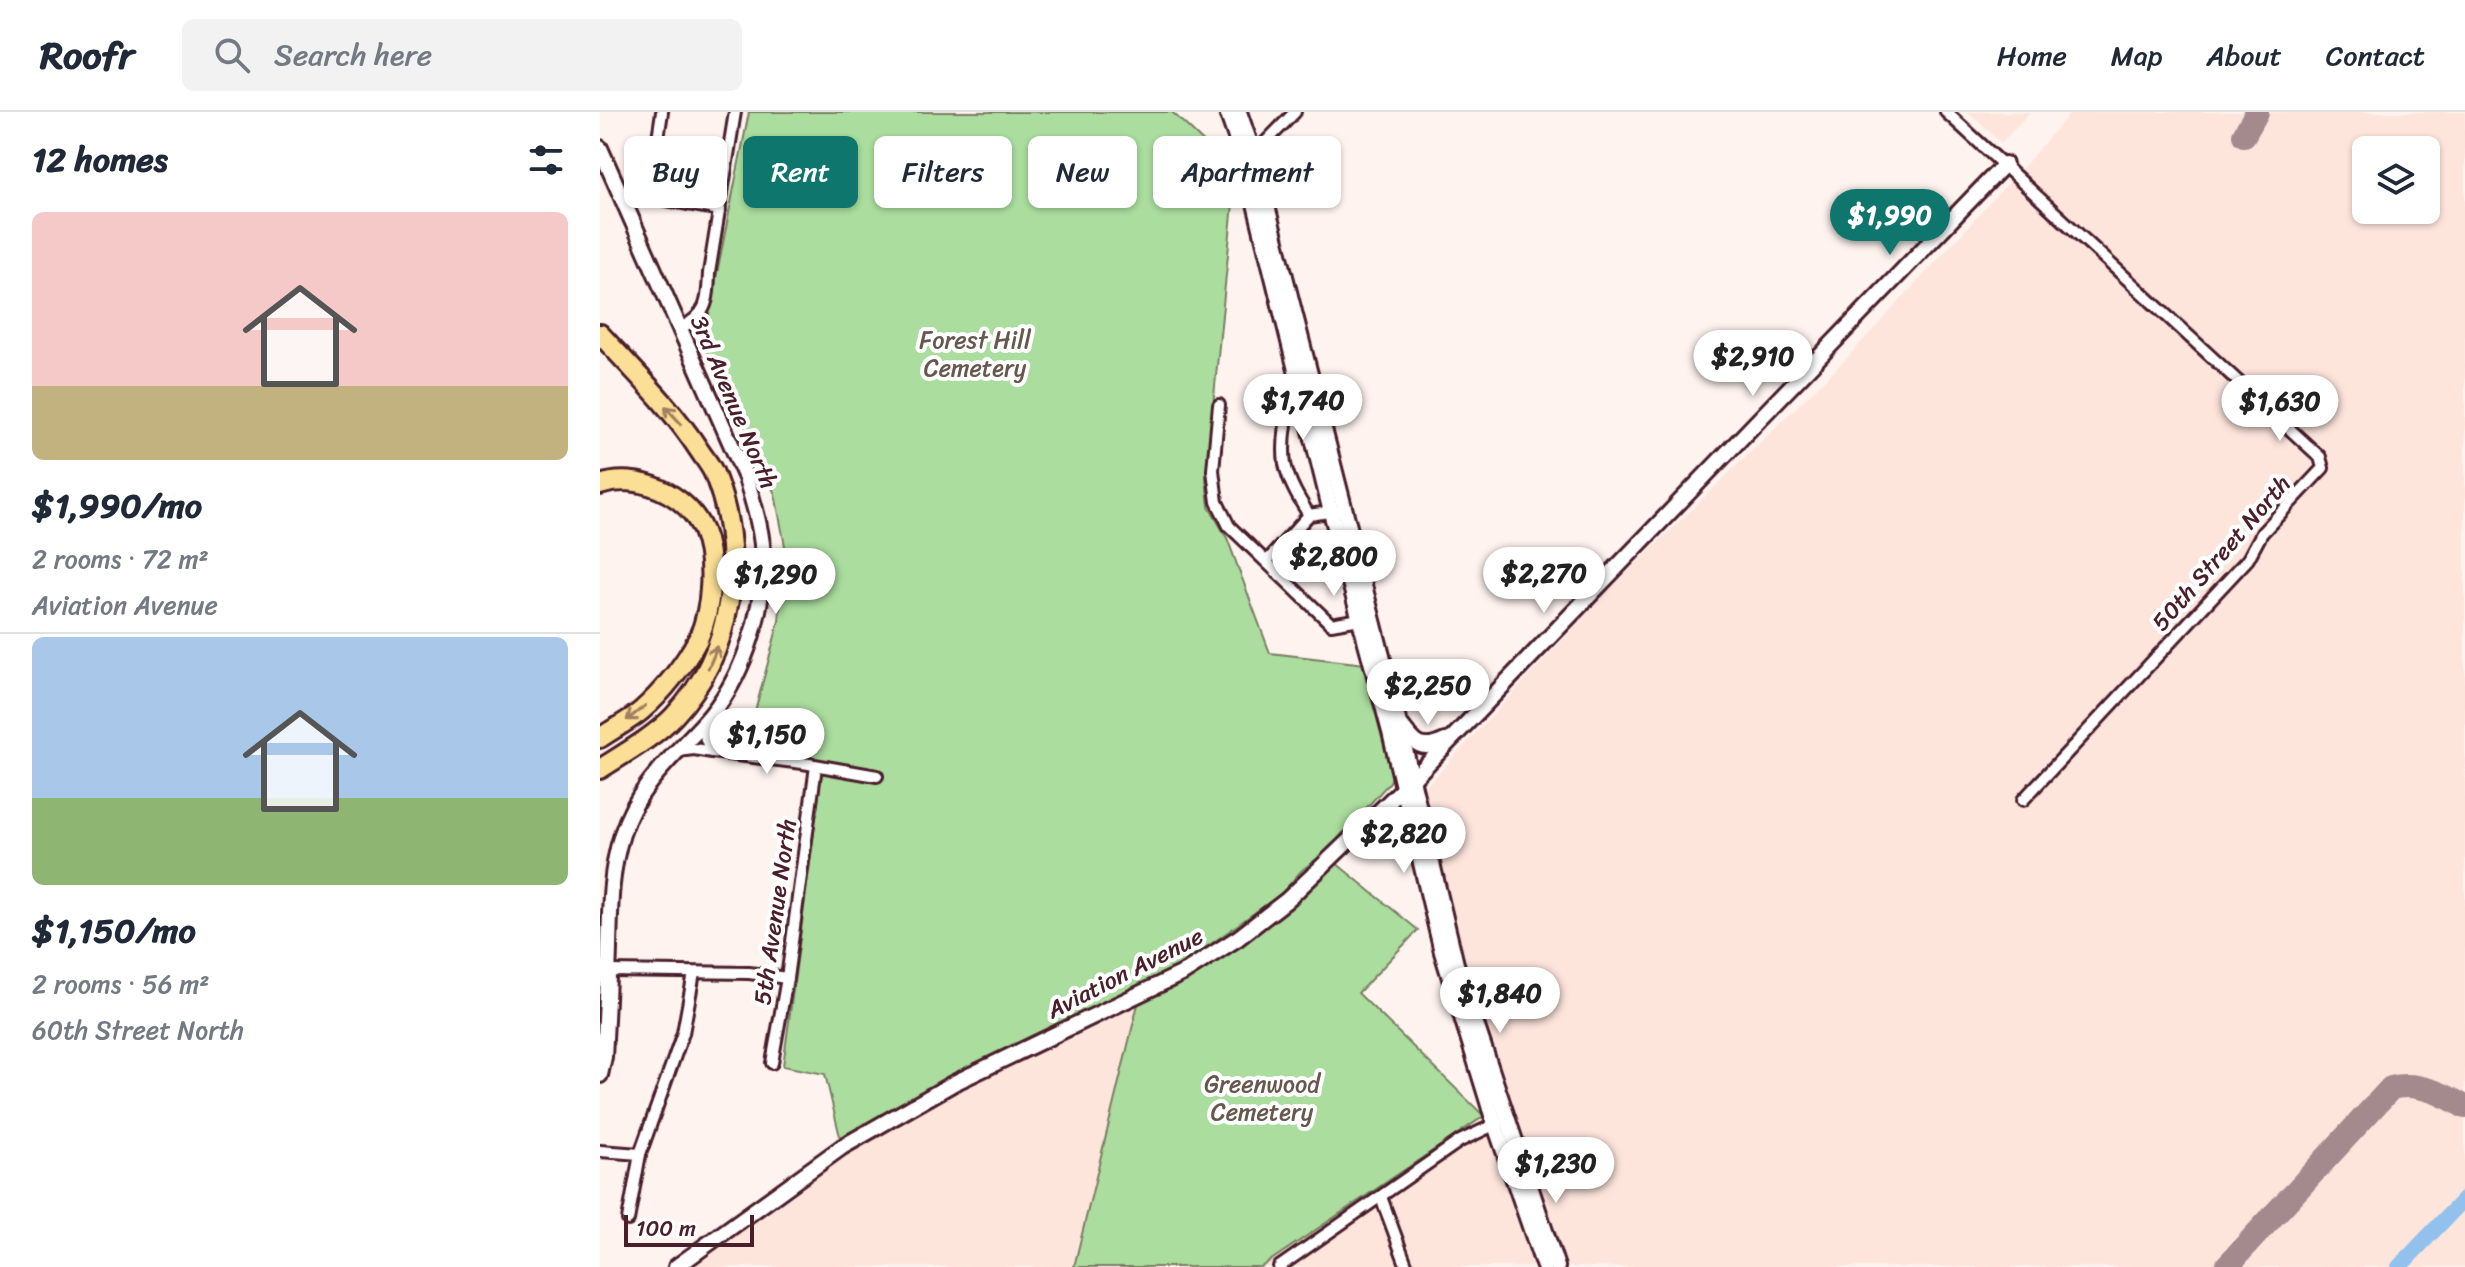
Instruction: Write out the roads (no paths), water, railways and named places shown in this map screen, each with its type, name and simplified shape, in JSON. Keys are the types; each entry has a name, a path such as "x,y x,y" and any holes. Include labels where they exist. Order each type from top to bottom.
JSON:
{"highway":[{"path":"600,334 686,429 715,474 729,530 732,560 726,620 704,678 673,717 600,769"},
{"path":"600,485 624,480 641,482 673,498 693,514 703,531 708,553 709,590 699,637 675,672 641,711 600,738"}],"street":[{"path":"658,136 662,112"},
{"path":"679,329 698,319 708,296 735,112"},
{"path":"1227,112 1239,136"},
{"path":"1239,112 1245,136"},
{"path":"1272,136 1295,112"},
{"name":"50th Street North","path":"1946,112 2320,457 2324,465 2262,533 2248,559 2023,800"},
{"name":"3rd Avenue North","path":"600,148 746,478 758,517 763,560 760,599 748,648 718,707 661,765 639,796 622,833 611,883 609,971 604,1057 600,1075"},
{"name":"Aviation Avenue","path":"676,1267 842,1147 954,1083 1183,973 1238,938 1287,900 1407,784 2005,164"},
{"path":"620,196 624,196"},
{"path":"709,208 720,210"},
{"path":"1261,208 1297,371 1398,721 1407,784 1407,810 1442,952 1501,1122 1557,1267"},
{"path":"1262,208 1338,511 1360,619 1544,1267"},
{"path":"1297,371 1288,413 1285,462 1292,486 1309,515"},
{"path":"1219,405 1213,470 1217,502 1229,526 1331,624 1360,619"},
{"path":"1267,561 1309,515 1338,511"},
{"path":"1398,721 1420,746 1429,748 1444,743 1458,731"},
{"path":"703,724 712,752"},
{"path":"677,751 694,749 877,776"},
{"name":"5th Avenue North","path":"772,1063 816,766"},
{"path":"1378,812 1387,807 1407,810"},
{"path":"609,971 749,973 787,978"},
{"path":"628,1220 640,1154 683,1033 694,973"},
{"path":"1279,1267 1460,1141 1501,1122"},
{"path":"600,1151 640,1154"},
{"path":"1381,1197 1407,1267"}],"waterway":[{"path":"2399,1267 2465,1198"}],"park label":[{"name":"Forest Hill Cemetery","path":"975,354"},
{"name":"Greenwood Cemetery","path":"1262,1098"}]}
